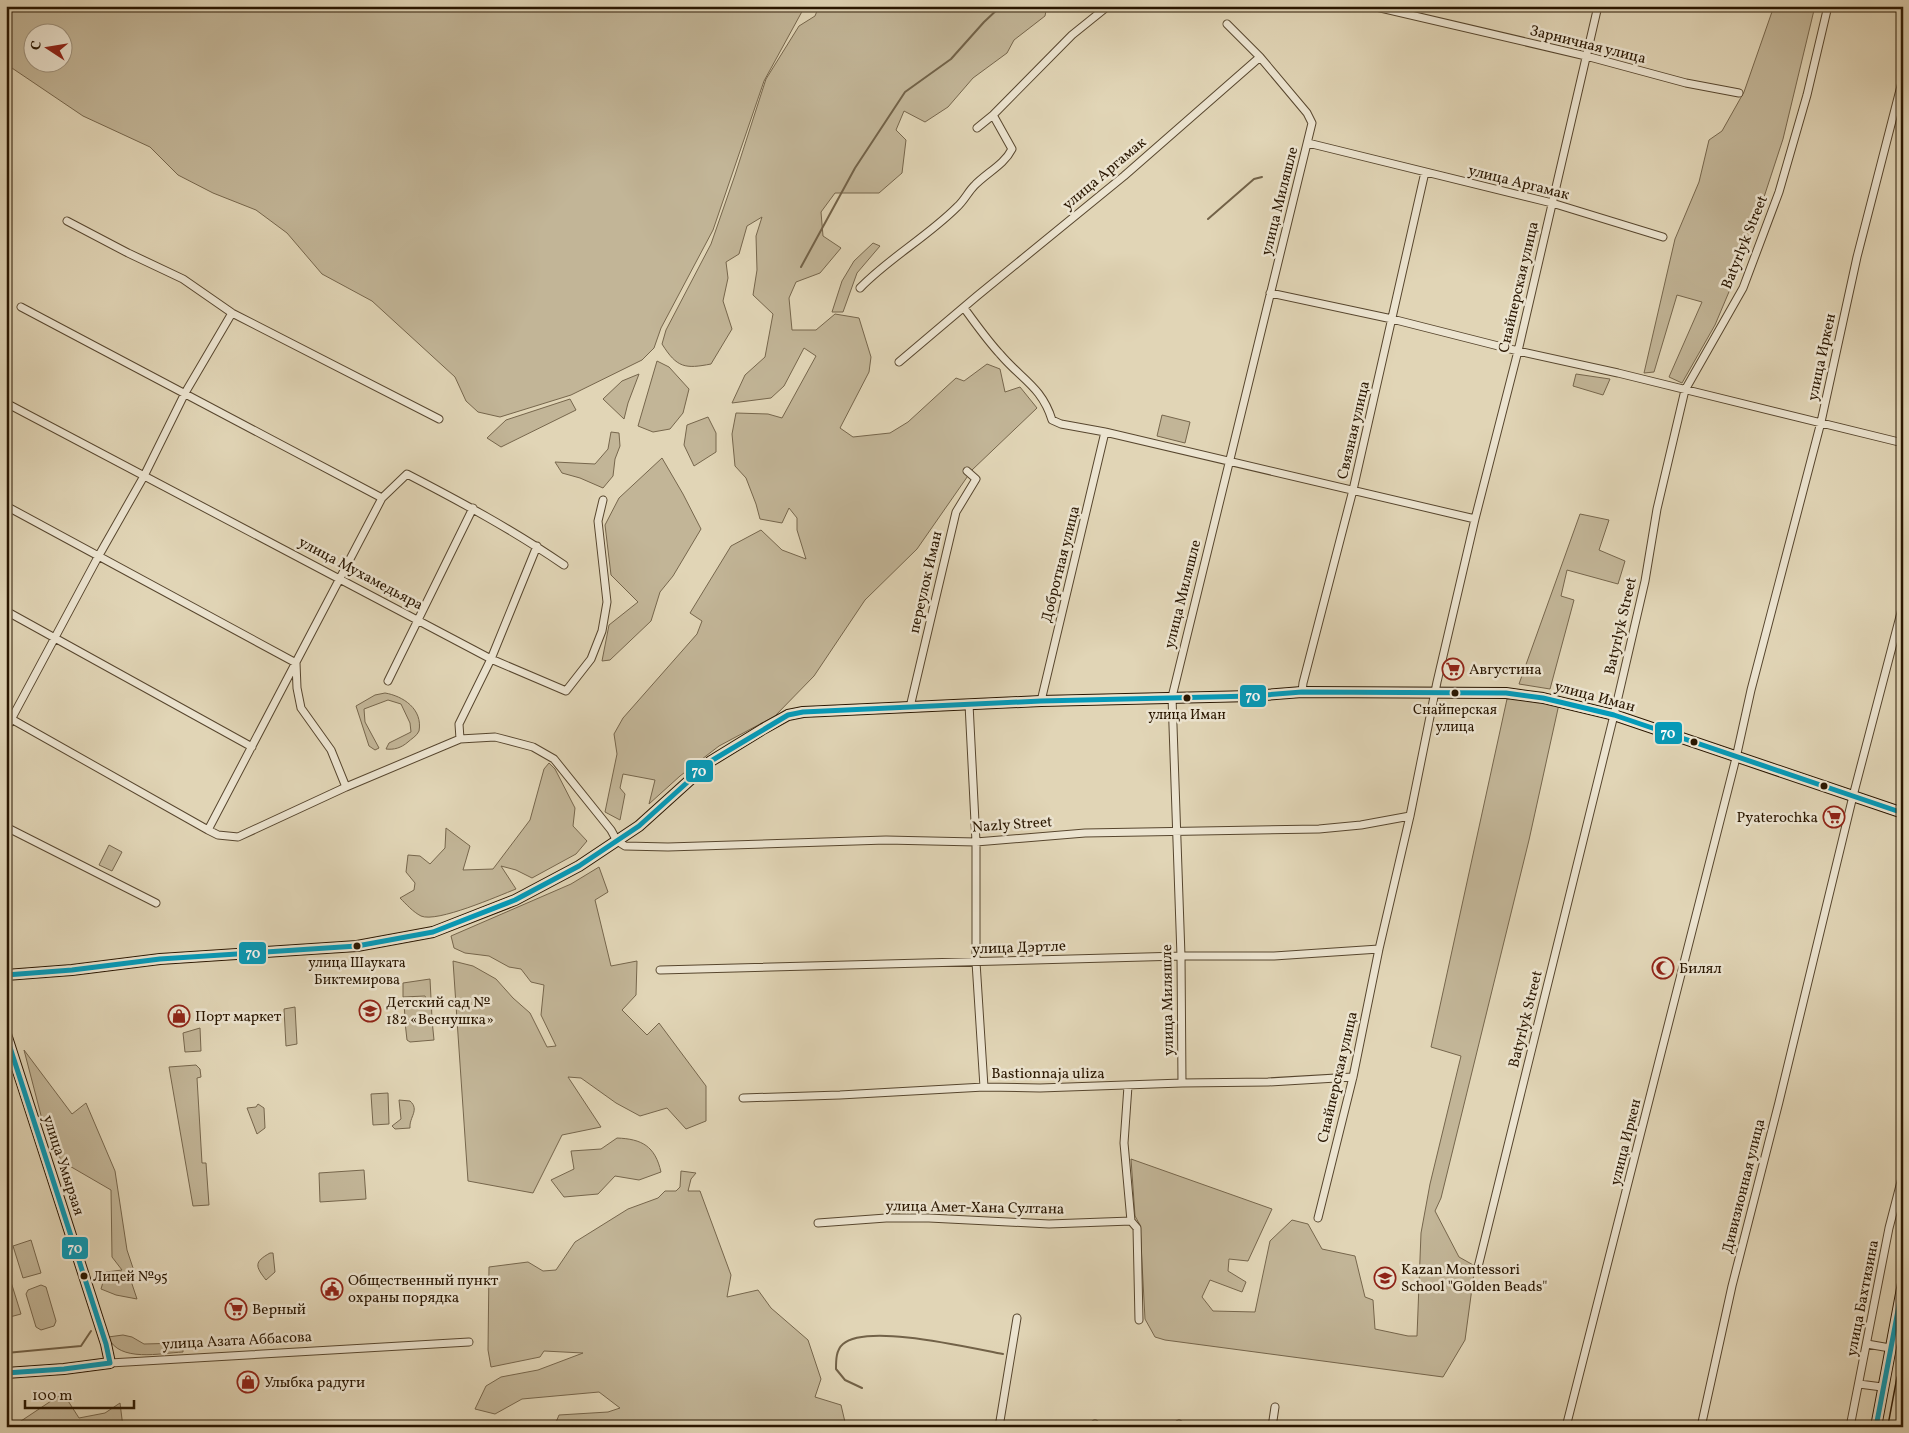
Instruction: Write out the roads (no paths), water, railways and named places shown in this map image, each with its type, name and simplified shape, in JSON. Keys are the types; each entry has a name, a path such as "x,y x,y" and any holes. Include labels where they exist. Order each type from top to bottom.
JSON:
{"main road":[{"path":"1894,1427 1903,1379"}],"street":[{"path":"977,128 993,115 1072,35 1108,6"},
{"name":"Зарничная улица","path":"1372,6 1586,56 1686,83 1739,93"},
{"name":"Снайперская улица","path":"1318,1218 1353,1077 1379,949 1410,816 1434,693 1475,519 1518,352 1598,6"},
{"name":"Batyrlyk Street","path":"1478,1267 1614,716 1645,581 1654,522 1685,390 1743,288 1779,192 1807,95 1828,6"},
{"path":"1227,24 1260,57"},
{"name":"улица Миляшле","path":"1182,1083 1181,956 1172,697 1312,123 1307,113 1260,57"},
{"name":"улица Аргамак","path":"899,362 1124,176 1260,57"},
{"name":"улица Иркен","path":"1566,1427 1736,758 1751,690 1821,422 1857,257 1903,78"},
{"path":"860,288 876,271 912,245 958,207 973,186 1008,156 1012,149 993,115"},
{"name":"улица Аргамак","path":"1308,143 1552,203 1663,237"},
{"name":"Связная улица","path":"1302,692 1302,683 1353,490 1425,172"},
{"path":"67,220 128,253 183,279 232,313 439,420"},
{"path":"1270,293 1392,319 1518,352 1821,422 1903,443"},
{"path":"22,307 382,498"},
{"path":"964,308 1000,354 1040,394 1048,407 1052,420 1061,424 1106,432 1475,519"},
{"path":"6,729 9,718 144,476 185,392 232,313"},
{"name":"улица Мухамедьяра","path":"6,402 491,659 566,691 591,659 602,631 607,602 598,521 602,500"},
{"name":"Добротная улица","path":"1041,701 1106,432"},
{"name":"переулок Иман","path":"910,707 956,512 976,480 967,471"},
{"path":"208,830 382,498 407,474 473,508 537,546 564,565"},
{"path":"6,506 296,663"},
{"path":"388,681 473,508"},
{"path":"460,739 459,724 491,659 537,546"},
{"name":"Дивизионная улица","path":"1701,1427 1732,1286 1779,1102 1853,796 1903,605"},
{"path":"6,611 252,747"},
{"path":"296,663 297,688 301,708 331,750 346,786"},
{"name":"улица Иман","path":"6,975 72,970 160,959 357,946 433,932 515,900 579,866 638,826 711,761 788,715 821,710 1041,701 1252,696 1302,692 1482,692 1511,694 1543,698 1614,716 1903,813"},
{"path":"969,704 976,842 976,962 984,1087"},
{"path":"9,718 208,830 218,835 238,837 346,786 460,739 495,737 540,749 554,759 612,830 617,841"},
{"name":"Nazly Street","path":"617,841 626,846 668,847 886,840 976,842 1085,833 1319,829 1361,825 1410,816"},
{"path":"6,827 156,902"},
{"name":"улица Дэртле","path":"660,970 1181,956 1274,956 1379,949"},
{"name":"улица Умырзая","path":"6,1034 106,1344 110,1363"},
{"name":"Bastionnaja uliza","path":"743,1098 984,1087 1128,1086 1268,1082 1353,1077"},
{"path":"1128,1086 1124,1144 1131,1220 1137,1228 1139,1320"},
{"name":"улица Бахтизина","path":"1850,1427 1889,1228 1903,1174"},
{"name":"улица Амет-Хана Султана","path":"818,1223 894,1218 1049,1224 1131,1220"},
{"path":"1876,1427 1903,1283"},
{"path":"999,1427 1017,1318"},
{"name":"улица Азата Аббасова","path":"6,1373 185,1357 328,1351 469,1342"},
{"path":"1867,1344 1890,1348"},
{"path":"1859,1384 1882,1387"},
{"path":"1272,1427 1275,1407"}],"waterway":[{"path":"801,267 855,168 905,92 951,59 1001,6"},
{"path":"1208,219 1254,179 1262,177"},
{"path":"6,1353 81,1346 91,1331"},
{"path":"862,1388 845,1380 836,1369 839,1349 843,1344 855,1338 896,1336 1003,1354"},
{"path":"6,1414 10,1427"}],"place":[{"name":"Августина","path":"1453,669"},
{"name":"Снайперская улица","path":"1455,693"},
{"name":"улица Иман","path":"1187,698"},
{"name":"Pyaterochka","path":"1834,817"},
{"name":"улица Шауката Биктемирова","path":"357,946"},
{"name":"Билял","path":"1663,968"},
{"name":"Детский сад № 182 «Веснушка»","path":"370,1011"},
{"name":"Порт маркет","path":"179,1016"},
{"name":"Лицей №95","path":"84,1276"},
{"name":"Kazan Montessori School \"Golden Beads\"","path":"1385,1278"},
{"name":"Общественный пункт охраны порядка","path":"332,1289"},
{"name":"Верный","path":"236,1309"},
{"name":"Улыбка радуги","path":"248,1382"}]}
